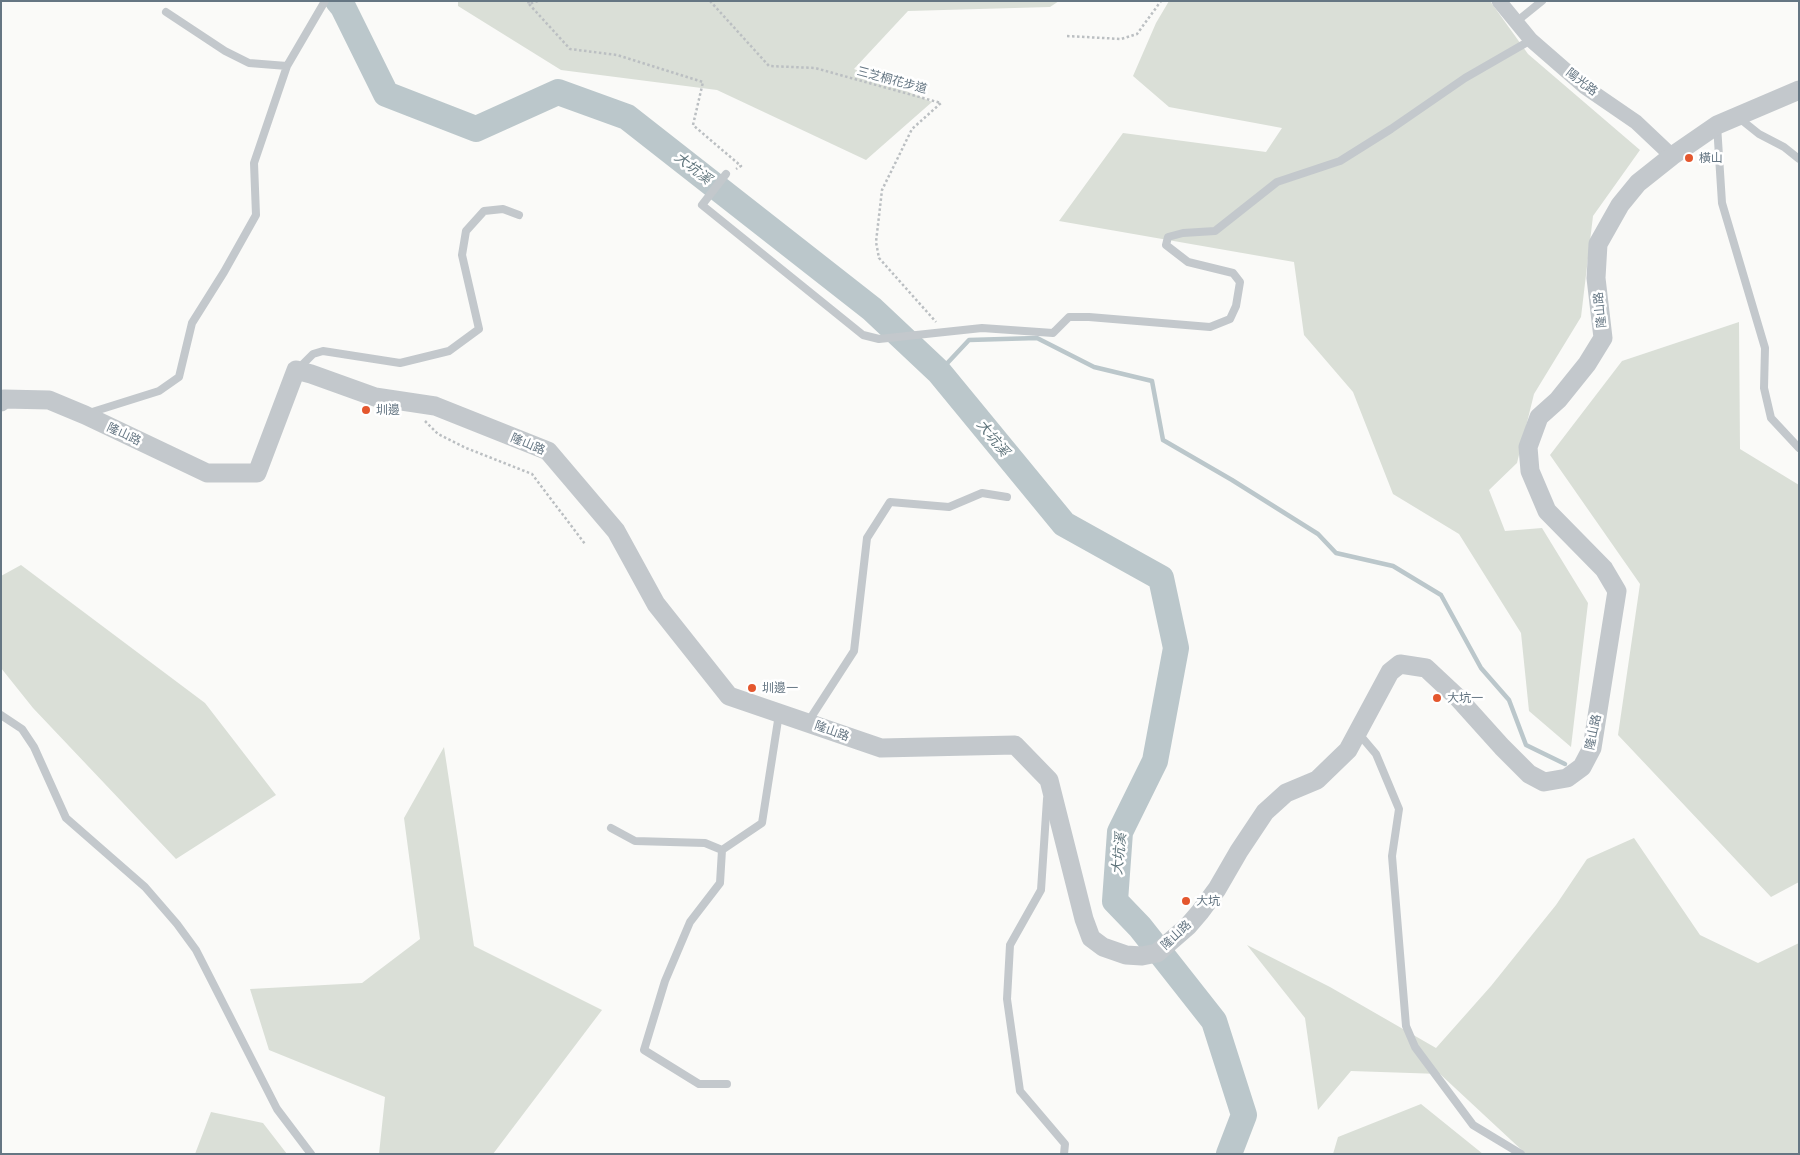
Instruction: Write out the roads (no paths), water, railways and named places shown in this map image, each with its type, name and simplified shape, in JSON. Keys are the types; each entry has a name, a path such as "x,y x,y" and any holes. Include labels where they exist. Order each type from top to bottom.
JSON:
{"street":[{"name":"陽光路","path":"1499,1 1531,40 1585,87 1636,122 1672,156"},
{"name":"隆山路","path":"2,397 49,400 207,473 257,472 296,370 375,397 435,406 548,452 616,531 656,604 729,696 881,748 1015,745 1049,780 1084,918 1091,938 1103,947 1126,955 1142,956 1157,953 1188,926 1217,889 1265,812 1286,793 1317,780 1348,750 1390,672 1400,664 1426,668 1457,697 1529,774 1544,782 1566,778 1582,767 1592,748 1617,591 1604,570 1547,511 1530,471 1528,447 1540,417 1558,400 1587,364 1603,338 1596,278 1598,244 1620,205 1638,183 1672,156 1717,125 1799,90"}],"lane":[{"path":"84,415 160,390 179,376 192,323 224,272 256,214 254,163 287,66 325,1"},
{"path":"1516,22 1542,1"},
{"path":"166,12 248,64 287,66"},
{"path":"726,174 702,205 863,335 879,339 982,328 1053,332 1069,317 1210,327 1230,319 1236,306 1240,282 1233,273 1188,262 1166,246 1168,236 1215,230 1277,182 1340,161 1391,129 1465,78 1531,40"},
{"path":"1738,116 1759,134 1784,147 1799,159"},
{"path":"1717,125 1722,203 1765,348 1764,388 1771,418 1799,448"},
{"path":"296,370 313,354 324,351 400,364 449,351 479,329 462,255 466,231 484,211 503,210 519,215"},
{"path":"808,722 854,651 866,538 890,502 948,507 982,493 1008,497"},
{"path":"722,850 762,823 779,712"},
{"path":"1,715 22,729 34,747 66,818 145,887 196,950 277,1109 310,1154"},
{"path":"1357,732 1376,754 1398,809 1392,856 1406,1026 1416,1047 1473,1125 1521,1154"},
{"path":"1049,780 1041,890 1010,945 1007,999 1020,1091 1065,1144 1064,1154"},
{"path":"611,828 635,841 705,843 722,850"},
{"path":"722,850 720,883 690,922 665,981 644,1050 698,1084 727,1084"}],"waterway":[{"name":"大坑溪","path":"338,1 343,7 386,94 476,129 558,92 627,117 872,309 939,372 1064,524 1161,578 1176,648 1155,761 1120,832 1115,901 1140,927 1214,1021 1244,1115 1229,1154"},
{"path":"939,372 969,340 1037,338 1094,367 1152,381 1163,440 1232,480 1318,534 1336,553 1393,566 1441,595 1481,668 1509,700 1526,745 1565,764"}],"place":[{"name":"橫山","path":"1689,158"},
{"name":"圳邊","path":"366,410"},
{"name":"圳邊一","path":"752,688"},
{"name":"大坑一","path":"1437,698"},
{"name":"大坑","path":"1186,901"}]}
